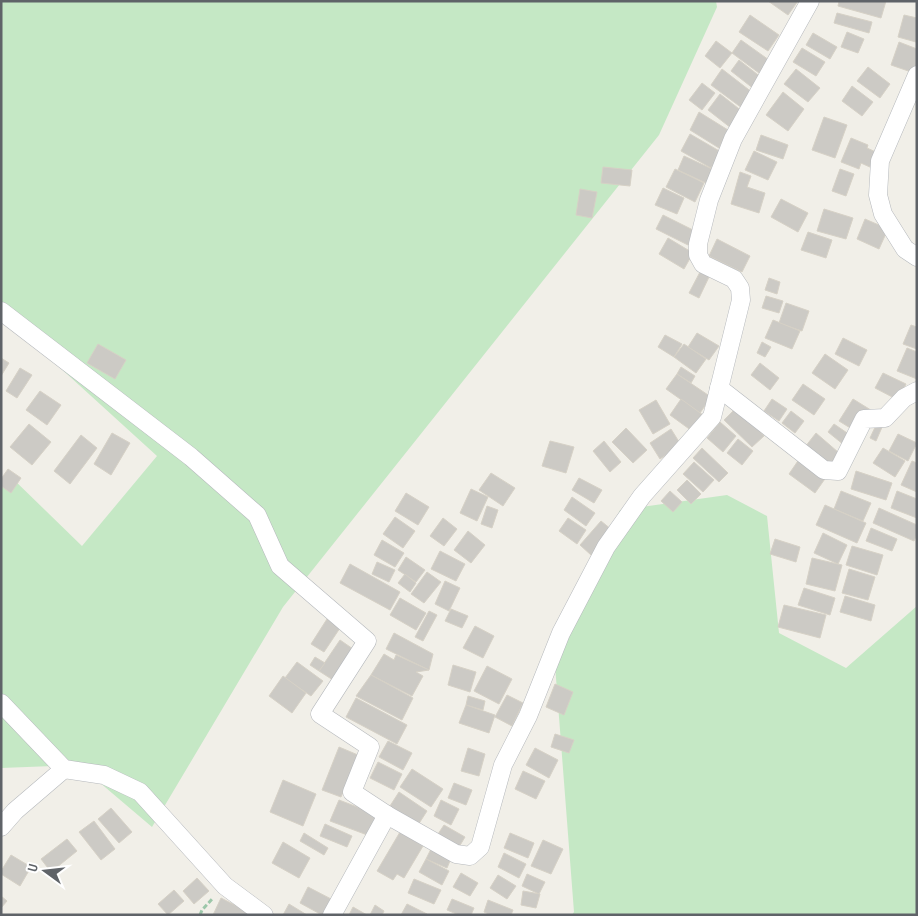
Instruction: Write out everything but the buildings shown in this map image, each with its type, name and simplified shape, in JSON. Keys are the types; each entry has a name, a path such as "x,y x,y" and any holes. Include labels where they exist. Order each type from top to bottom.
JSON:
{"street":[{"path":"1,311 191,457 257,515 280,566 367,641 320,714 370,747 352,792 387,815 456,854 470,856 480,847 503,765 528,716 561,634 606,548 642,496 712,417 741,300 740,288 734,279 703,264 698,255 698,244 709,200 733,140 810,1"},
{"path":"917,75 880,161 878,195 883,214 905,249 917,257"},
{"path":"719,388 824,470 838,471 864,419 885,418 904,398 917,391"},
{"path":"1,703 64,769 104,775 140,792 225,886 264,915"},
{"path":"1,827 15,811 64,769"},
{"path":"332,915 387,815"}],"green space":[{"path":"1,1 716,1 717,7 659,135 283,607 152,827 79,765 1,768 1,483 9,475 82,546 157,456 1,314"},
{"path":"727,495 767,516 779,633 846,668 917,606 917,915 572,915 574,912 554,652 620,510"}]}
